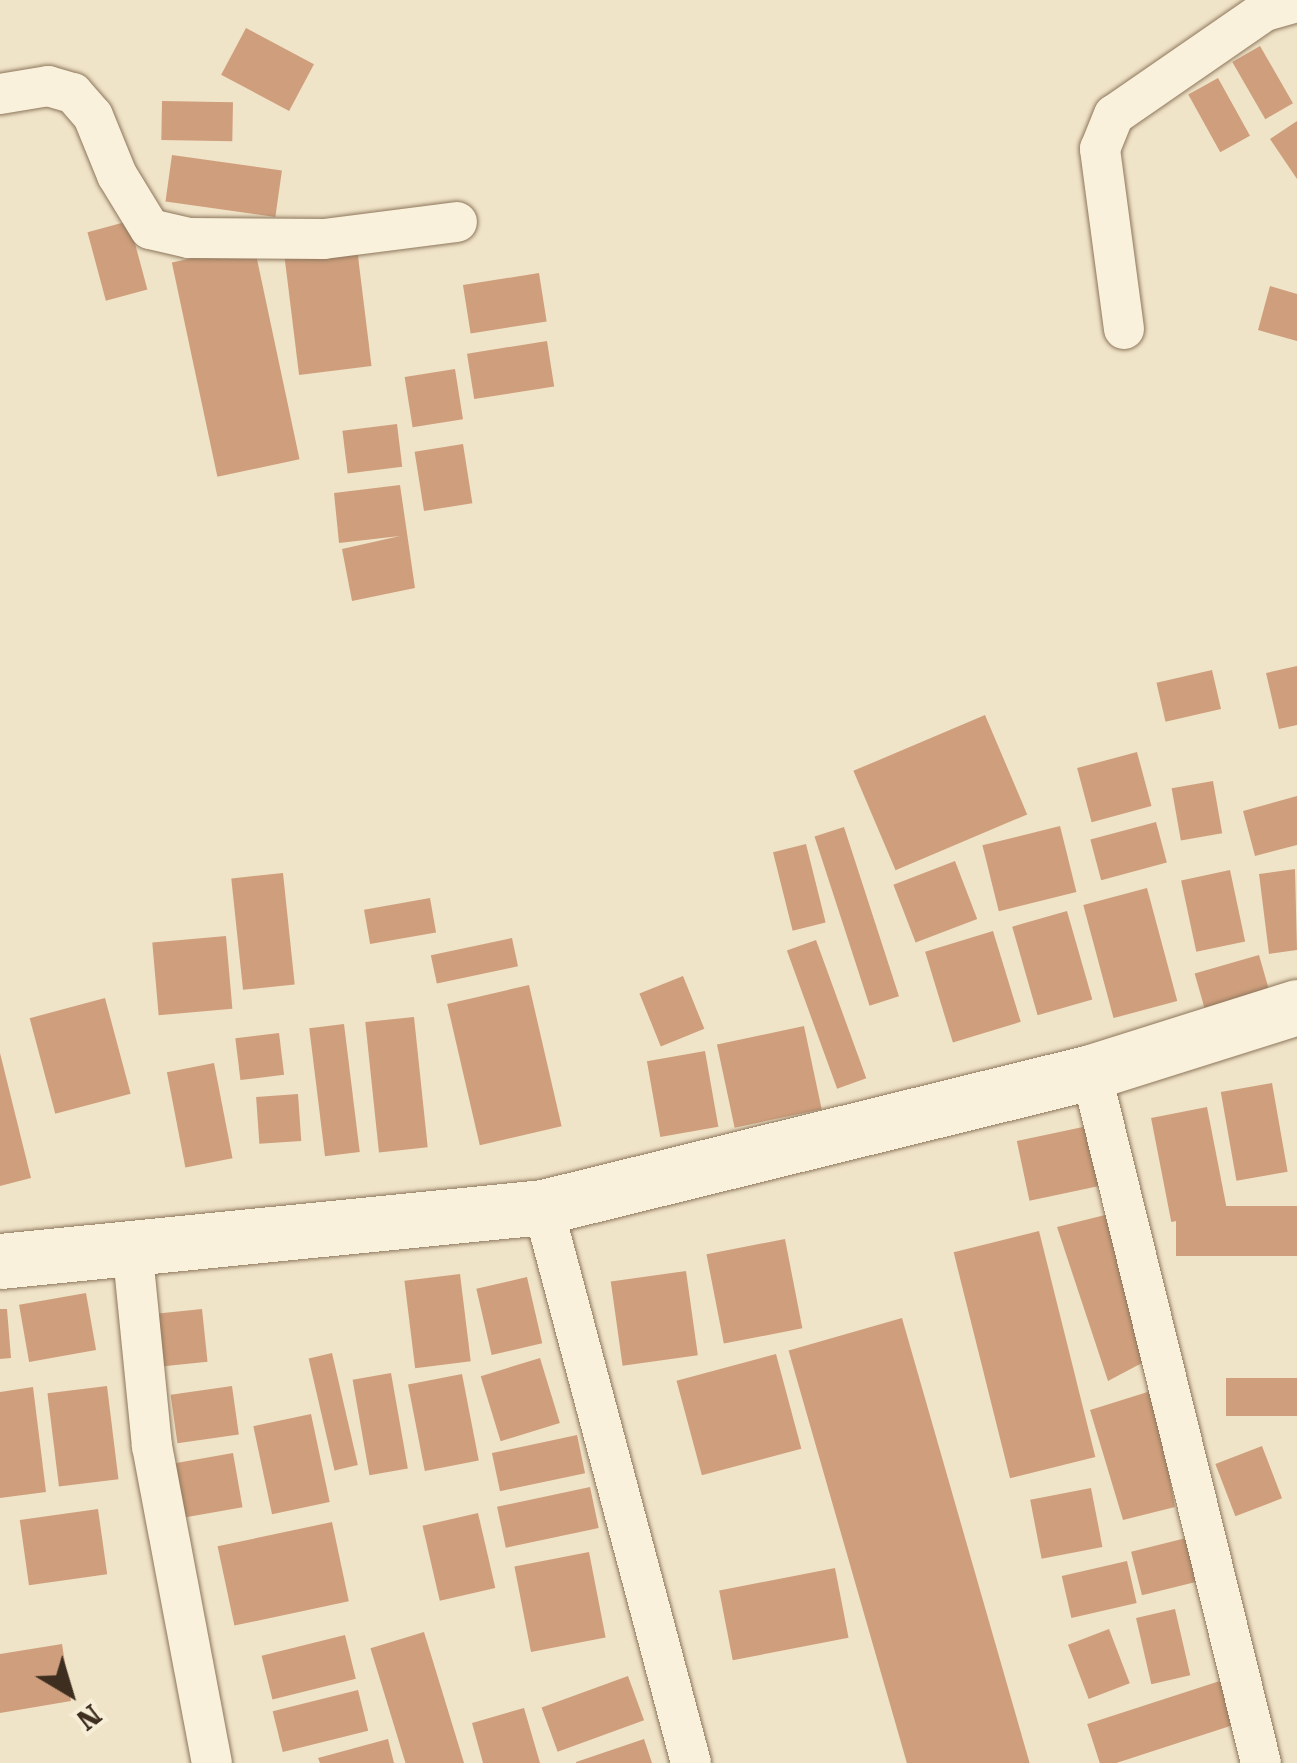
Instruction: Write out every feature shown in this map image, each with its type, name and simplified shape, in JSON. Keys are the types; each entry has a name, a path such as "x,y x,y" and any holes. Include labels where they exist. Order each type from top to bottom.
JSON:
{"main road":[{"path":"0,1260 543,1207 1091,1072 1297,1008"}],"street":[{"path":"1124,329 1100,149 1114,115 1265,11 1297,2"},
{"path":"0,94 48,86 73,93 93,116 117,175 150,230 189,238 324,239 457,222"},
{"path":"1091,1072 1261,1763"},
{"path":"543,1207 692,1763"},
{"path":"132,1246 152,1446 212,1763"}],"building":[{"path":"246,28 314,64 289,111 221,75"},
{"path":"1260,46 1293,103 1265,119 1232,62"},
{"path":"1218,78 1250,136 1220,152 1188,94"},
{"path":"162,101 233,102 232,141 161,140"},
{"path":"1297,121 1297,179 1270,139"},
{"path":"172,155 282,170 275,217 165,202"},
{"path":"129,221 147,290 106,301 87,232"},
{"path":"254,245 300,459 217,477 172,262"},
{"path":"357,248 372,366 299,375 285,257"},
{"path":"539,273 547,321 471,333 463,285"},
{"path":"1270,286 1297,294 1297,341 1258,330"},
{"path":"547,341 554,386 474,399 467,354"},
{"path":"455,369 463,419 413,427 405,377"},
{"path":"397,424 402,467 348,473 342,431"},
{"path":"463,444 472,503 424,511 415,452"},
{"path":"400,485 415,588 352,601 342,549 400,536 339,543 334,493"},
{"path":"1297,666 1297,725 1279,729 1266,673"},
{"path":"1212,670 1221,709 1165,722 1156,683"},
{"path":"985,715 1027,814 896,870 853,771"},
{"path":"1137,752 1151,806 1092,822 1077,768"},
{"path":"1213,781 1222,833 1181,840 1172,788"},
{"path":"1297,796 1297,845 1255,856 1243,811"},
{"path":"1156,822 1167,863 1101,880 1090,840"},
{"path":"1060,826 1076,892 999,911 982,845"},
{"path":"844,827 899,996 870,1006 815,837"},
{"path":"806,844 826,923 793,931 773,852"},
{"path":"955,861 977,919 916,943 893,885"},
{"path":"1295,869 1297,950 1269,954 1259,874"},
{"path":"1230,870 1245,941 1196,952 1181,880"},
{"path":"283,873 295,984 243,990 231,878"},
{"path":"1147,888 1177,1001 1114,1018 1083,905"},
{"path":"430,898 436,932 370,944 364,910"},
{"path":"1067,911 1092,999 1038,1015 1012,927"},
{"path":"993,931 1021,1022 953,1043 925,952"},
{"path":"226,936 232,1009 159,1015 152,942"},
{"path":"512,938 518,966 437,984 431,955"},
{"path":"816,940 866,1078 837,1089 787,951"},
{"path":"1259,955 1269,991 1205,1009 1195,973"},
{"path":"683,976 704,1029 661,1046 639,994"},
{"path":"529,985 562,1126 480,1145 447,1004"},
{"path":"105,998 131,1094 55,1114 30,1018"},
{"path":"414,1017 428,1147 379,1152 365,1022"},
{"path":"344,1024 360,1152 325,1156 309,1028"},
{"path":"804,1026 822,1109 735,1128 717,1045"},
{"path":"279,1033 284,1075 240,1080 235,1038"},
{"path":"705,1051 718,1127 660,1137 647,1061"},
{"path":"0,1053 31,1178 0,1186"},
{"path":"214,1063 233,1158 185,1167 167,1072"},
{"path":"1272,1083 1288,1172 1236,1181 1221,1092"},
{"path":"298,1094 301,1141 259,1144 256,1097"},
{"path":"1207,1107 1227,1211 1171,1222 1151,1118"},
{"path":"1097,1124 1110,1184 1029,1201 1017,1141"},
{"path":"1176,1206 1297,1206 1297,1256 1176,1256"},
{"path":"1109,1214 1142,1363 1108,1381 1057,1227"},
{"path":"1039,1231 1095,1457 1010,1478 954,1252"},
{"path":"785,1239 802,1328 724,1344 706,1254"},
{"path":"686,1271 698,1355 623,1366 611,1282"},
{"path":"460,1274 471,1361 415,1368 404,1281"},
{"path":"527,1277 542,1343 492,1355 476,1289"},
{"path":"86,1293 96,1350 29,1362 19,1305"},
{"path":"0,1309 7,1309 11,1358 0,1359"},
{"path":"202,1309 208,1362 164,1366 158,1314"},
{"path":"902,1318 1030,1763 907,1763 789,1351"},
{"path":"332,1353 358,1465 334,1470 309,1358"},
{"path":"776,1354 801,1449 702,1475 677,1381"},
{"path":"540,1358 560,1423 501,1441 481,1376"},
{"path":"391,1373 408,1469 369,1475 353,1380"},
{"path":"462,1374 479,1460 425,1471 408,1384"},
{"path":"1226,1378 1297,1378 1297,1416 1226,1416"},
{"path":"107,1386 118,1479 59,1487 47,1393"},
{"path":"232,1386 239,1435 177,1443 171,1395"},
{"path":"33,1387 46,1492 0,1498 0,1392"},
{"path":"1154,1390 1175,1507 1123,1520 1090,1410"},
{"path":"311,1414 330,1502 272,1514 253,1426"},
{"path":"577,1435 585,1473 500,1491 492,1453"},
{"path":"1262,1446 1282,1498 1235,1516 1215,1464"},
{"path":"233,1453 243,1507 184,1517 175,1463"},
{"path":"590,1487 599,1528 506,1548 497,1507"},
{"path":"1091,1488 1102,1547 1042,1559 1030,1500"},
{"path":"98,1509 107,1574 29,1585 20,1520"},
{"path":"478,1513 495,1588 440,1601 422,1526"},
{"path":"332,1522 349,1601 234,1626 218,1546"},
{"path":"1198,1535 1209,1579 1142,1595 1131,1552"},
{"path":"589,1552 606,1637 531,1652 514,1567"},
{"path":"1127,1561 1137,1603 1071,1618 1062,1576"},
{"path":"835,1568 849,1638 733,1660 719,1591"},
{"path":"1175,1609 1190,1675 1151,1684 1136,1618"},
{"path":"1109,1629 1130,1683 1089,1699 1068,1645"},
{"path":"424,1632 464,1763 405,1763 370,1648"},
{"path":"345,1635 356,1679 272,1699 262,1656"},
{"path":"62,1644 71,1701 0,1713 0,1654"},
{"path":"628,1676 644,1720 558,1752 542,1707"},
{"path":"1226,1679 1240,1723 1116,1763 1100,1763 1087,1724"},
{"path":"358,1690 368,1731 283,1752 273,1711"},
{"path":"524,1708 540,1763 483,1763 472,1723"},
{"path":"388,1739 394,1763 320,1763 318,1758"},
{"path":"644,1739 652,1763 576,1763 576,1762"}]}
